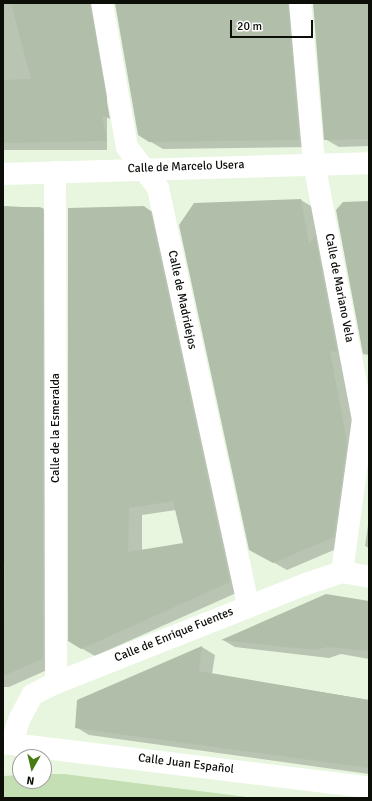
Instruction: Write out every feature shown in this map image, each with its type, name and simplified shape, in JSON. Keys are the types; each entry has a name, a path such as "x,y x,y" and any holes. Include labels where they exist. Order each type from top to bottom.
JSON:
{"street":[{"name":"Calle de Madridejos","path":"102,3 127,148 158,188 248,605"},
{"name":"Calle de Mariano Vela","path":"300,3 314,163 363,381 363,419 342,572"},
{"name":"Calle de Marcelo Usera","path":"3,174 142,168 314,163 369,163"},
{"name":"Calle de la Esmeralda","path":"55,172 56,683"},
{"name":"Calle de Enrique Fuentes","path":"8,743 32,695 56,683 248,605 342,572 369,577"},
{"name":"Calle Juan Español","path":"8,743 369,787"}],"green space":[{"path":"52,774 64,774 255,798 3,798 3,776 12,775 12,789 52,789"}],"building":[{"path":"11,3 90,3 110,119 102,115 107,141 3,143 3,80 31,79"},
{"path":"115,3 288,3 299,140 149,142 138,135"},
{"path":"313,3 369,3 369,139 324,140"},
{"path":"301,199 309,244 315,236 337,352 330,351 347,443 334,537 273,563 249,550 179,225 194,203"},
{"path":"369,201 369,355 363,354 336,210 343,202"},
{"path":"3,206 43,208 43,659 3,676 5,565 3,565"},
{"path":"144,206 150,211 230,582 81,649 68,641 68,208","holes":["173,501 183,543 128,552 129,508"]},
{"path":"326,594 369,601 369,651 327,647 315,650 221,640"},
{"path":"202,646 199,671 369,700 369,768 75,728 77,700"}]}
